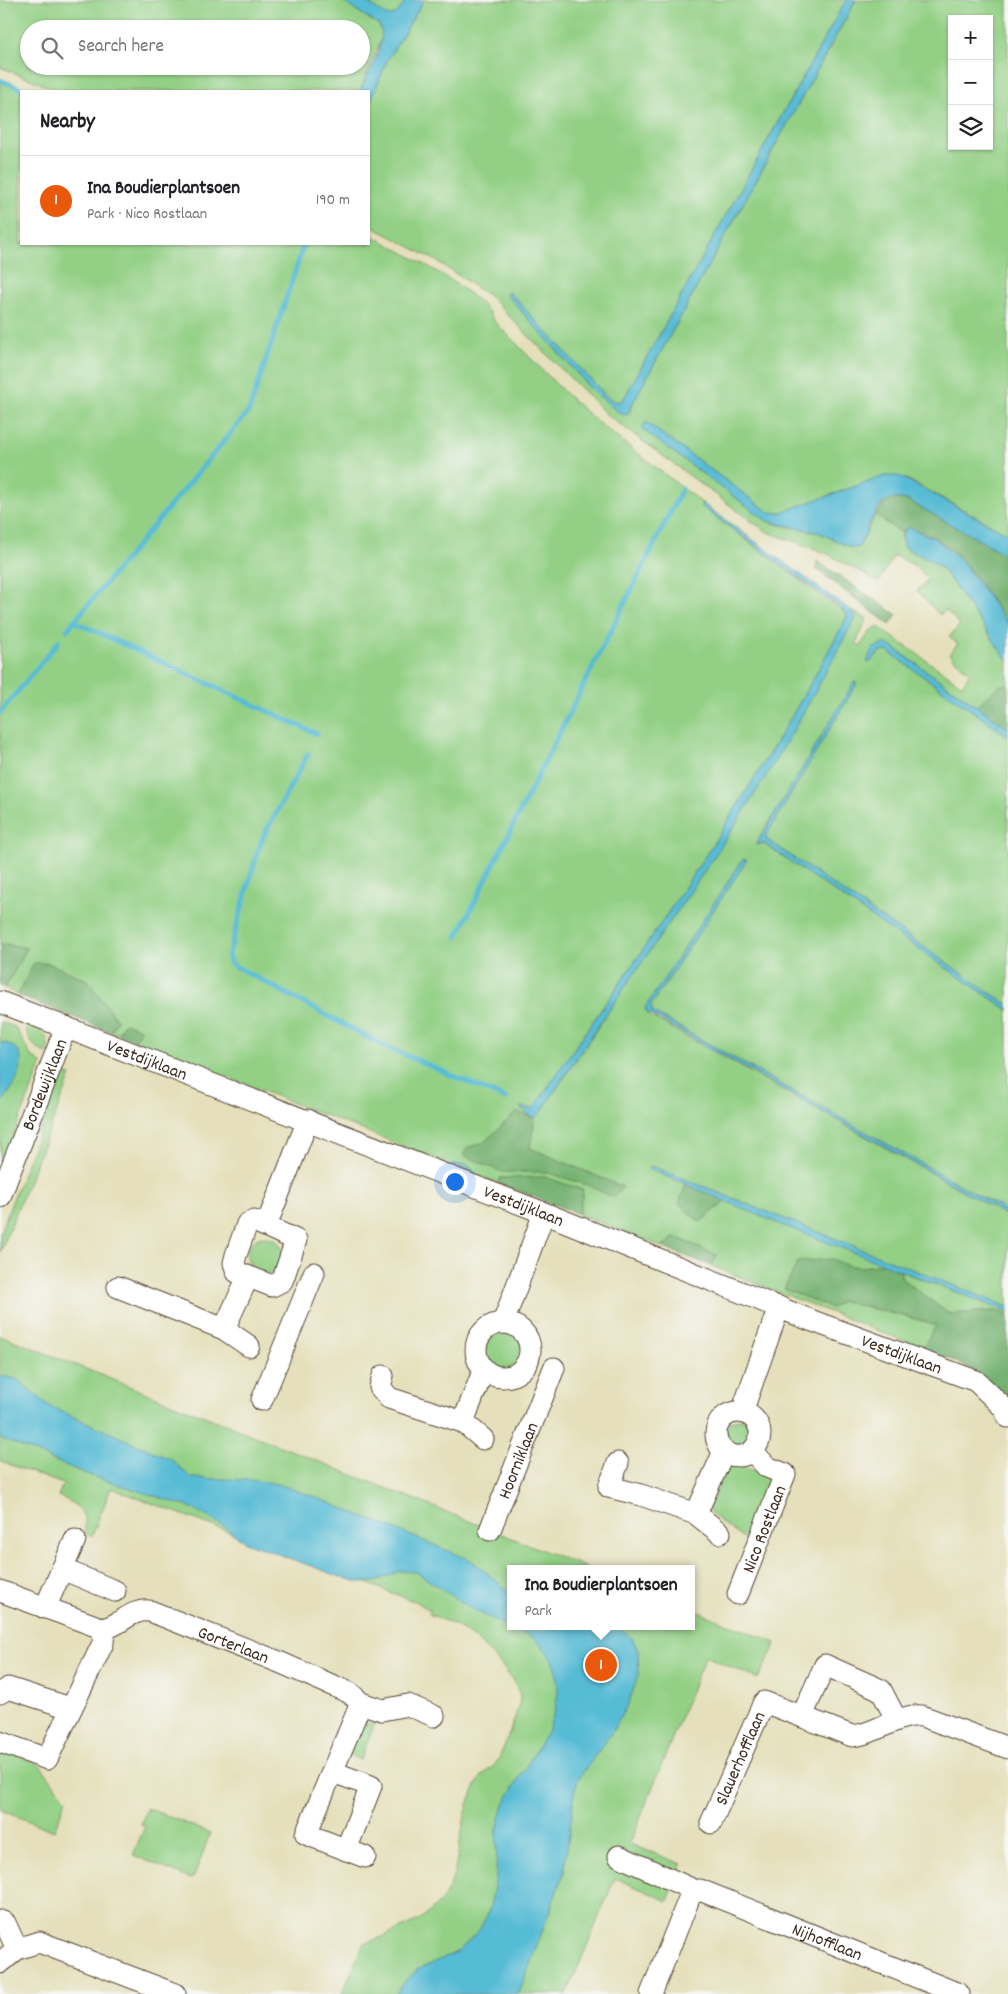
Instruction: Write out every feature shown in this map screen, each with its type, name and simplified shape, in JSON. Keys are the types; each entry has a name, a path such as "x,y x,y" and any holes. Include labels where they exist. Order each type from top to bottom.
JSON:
{"street":[{"name":"Vestdijklaan","path":"0,1002 308,1120 779,1307 976,1382 1004,1408 1008,1417"},
{"name":"Bordewijklaan","path":"0,1197 66,1027"},
{"path":"266,1226 308,1120"},
{"path":"503,1323 544,1213"},
{"path":"254,1221 266,1226 296,1240 282,1281 272,1286 237,1272 234,1263 247,1224 254,1221"},
{"path":"262,1400 314,1273"},
{"path":"224,1329 248,1277"},
{"path":"282,1281 306,1294"},
{"path":"118,1287 224,1329 249,1346"},
{"path":"742,1412 779,1307"},
{"path":"503,1323 513,1325 522,1330 528,1339 530,1349 528,1359 523,1368 515,1374 498,1376 484,1369 478,1360 476,1350 478,1339 484,1331 492,1325 503,1323"},
{"name":"Hoorniklaan","path":"490,1530 554,1368"},
{"path":"463,1422 484,1369"},
{"path":"515,1374 522,1381 544,1392"},
{"path":"383,1376 380,1387 389,1398 463,1422 483,1439"},
{"path":"732,1412 742,1412 756,1420 760,1428 758,1445 753,1452 738,1457 724,1452 718,1444 716,1434 718,1425 724,1417 732,1412"},
{"path":"696,1514 724,1452"},
{"name":"Nico Rostlaan","path":"738,1594 785,1474 767,1467 753,1452"},
{"path":"618,1463 609,1487 641,1495 696,1514 720,1533"},
{"path":"45,1608 75,1540"},
{"path":"62,1569 115,1591"},
{"path":"0,1590 104,1629 103,1643 47,1759 0,1742"},
{"name":"Gorterlaan","path":"104,1629 113,1627 136,1612 150,1611 279,1662 350,1693 361,1703 382,1710 408,1705 434,1716"},
{"path":"802,1716 824,1665 881,1690 896,1719"},
{"path":"0,1693 8,1688 70,1708"},
{"name":"Slauerhofflaan","path":"711,1823 764,1702 852,1736 863,1735 908,1715 922,1716 1008,1748"},
{"path":"332,1772 372,1786 356,1853 306,1834 332,1772 361,1703"},
{"name":"Nijhofflaan","path":"619,1856 696,1892 700,1890 959,1994"},
{"path":"651,1994 690,1896 696,1892"},
{"path":"0,1921 5,1923 17,1949"},
{"path":"0,1963 17,1949 39,1942 175,1994"}],"green space":[{"path":"0,0 340,0 379,25 383,35 370,67 370,20 20,20 20,75 367,75 360,90 57,90 0,67"},
{"path":"362,0 406,0 398,14 390,16"},
{"path":"424,0 846,0 623,400 615,402 607,397 509,292 506,294 591,389 621,414 630,412 631,406 856,0 1008,0 1008,534 907,479 885,476 779,513 769,512 647,423 772,523 820,533 852,548 859,547 875,515 902,533 901,540 937,564 947,575 1008,661 1008,684 999,686 977,706 888,644 867,662 871,662 879,652 887,651 1008,736 1008,1005 766,839 765,836 856,685 756,843 757,845 763,843 1008,1010 1008,1212 652,1012 651,1005 746,860 743,859 645,1009 648,1015 1008,1216 1008,1307 651,1166 650,1170 686,1184 679,1204 700,1222 727,1200 884,1264 858,1267 831,1261 818,1261 840,1301 916,1319 936,1326 922,1348 712,1266 716,1255 675,1237 662,1247 579,1214 583,1190 500,1178 498,1183 135,1041 140,1029 124,1023 118,1034 111,1032 117,1019 34,963 18,995 5,988 26,949 0,943 0,80 25,90 20,90 20,245 370,245 370,235 438,272 473,297 568,396 601,425 702,503 701,506 846,614 847,617 797,707 689,881 537,1104 532,1109 521,1109 541,1112 763,781 855,619 855,615 850,610 867,619 856,643 860,646 869,633 877,626 962,685 970,673 949,654 958,644 949,637 960,625 946,610 940,615 917,591 928,579 915,566 894,555 879,582 826,553 768,532 606,414 489,296 435,260 370,226 370,103 387,61"},
{"path":"894,498 907,500 1008,556 1008,624 977,579 952,551 938,540 922,533 905,529 902,533 875,515 886,501"},
{"path":"817,561 897,615 890,625 816,569"},
{"path":"1008,684 1008,728 977,706 999,686"},
{"path":"0,943 27,948 5,988 0,985"},
{"path":"34,963 48,963 87,980 117,1020 111,1032 18,995"},
{"path":"0,1022 15,1027 31,1056 42,1064 0,1168 0,1104 16,1082 7,1043 0,1042"},
{"path":"27,1023 44,1034 48,1043 47,1054 31,1042 27,1033"},
{"path":"125,1023 140,1029 135,1041 118,1034"},
{"path":"62,1073 71,1076 0,1253 0,1233"},
{"path":"517,1112 535,1118 530,1148 623,1187 613,1198 590,1186 546,1172 502,1172 463,1155 468,1147 483,1143"},
{"path":"545,1177 583,1190 579,1214 498,1183 500,1178"},
{"path":"686,1184 727,1200 700,1222 679,1204"},
{"path":"265,1237 278,1242 283,1255 278,1268 265,1273 252,1268 247,1255 252,1242"},
{"path":"675,1237 717,1255 712,1266 662,1247"},
{"path":"832,1259 846,1265 861,1267 884,1264 900,1271 902,1279 949,1314 996,1311 1008,1315 1008,1397 989,1380 979,1374 946,1357 922,1348 936,1326 916,1319 841,1301 832,1308 784,1289 798,1262"},
{"path":"900,1271 1008,1312 1008,1315 996,1311 949,1314 902,1279"},
{"path":"502,1329 513,1332 519,1338 522,1349 519,1360 513,1366 502,1369 491,1366 485,1360 482,1349 485,1338 491,1332"},
{"path":"0,1335 580,1565 507,1565 507,1630 695,1630 695,1611 776,1643 758,1679 705,1656 630,1844 682,1864 668,1901 615,1878 567,1994 342,1994 363,1944 418,1920 441,1901 449,1889 470,1799 480,1778 498,1760 517,1711 520,1699 514,1682 498,1661 470,1635 455,1625 429,1614 430,1610 414,1601 111,1488 92,1536 84,1533 84,1519 79,1509 58,1496 63,1484 0,1461"},
{"path":"739,1419 750,1423 754,1434 750,1445 739,1449 728,1445 724,1434 728,1423"},
{"path":"730,1463 765,1474 772,1483 750,1542 720,1521 708,1508"},
{"path":"376,1721 360,1760 348,1754 360,1727"},
{"path":"0,1748 40,1765 66,1799 54,1831 0,1810"},
{"path":"147,1808 210,1833 194,1877 191,1879 133,1855 145,1826 141,1824"}],"water":[{"path":"340,0 363,1 391,16 400,9 406,0 424,0 387,61 370,103 370,90 360,90 368,75 370,75 379,48 381,31 379,25"},
{"path":"846,0 856,0 627,415 621,414 591,389 506,294 509,292 607,397 615,402 623,400"},
{"path":"646,422 769,512 779,513 885,476 899,476 1008,534 1008,556 902,499 891,499 881,505 859,547 852,548 820,533 767,521 643,430 642,427"},
{"path":"702,503 850,610 855,615 855,619 763,781 681,906 541,1112 535,1118 520,1107 532,1109 537,1104 661,924 771,751 847,617 845,612 838,606 701,506"},
{"path":"909,527 936,539 962,561 1008,624 1008,661 947,575 937,564 903,547 902,533"},
{"path":"888,644 1008,728 1008,736 887,651 879,652 871,662 867,662 872,649"},
{"path":"854,682 856,682 856,685 766,836 766,839 1008,1005 1008,1010 763,843 756,845"},
{"path":"743,859 747,860 651,1005 652,1012 1008,1212 1008,1216 646,1012 646,1006"},
{"path":"0,1042 12,1046 19,1052 21,1060 17,1079 0,1104"},
{"path":"651,1166 1008,1307 1008,1312 782,1225 649,1169"},
{"path":"0,1376 17,1379 49,1406 172,1460 191,1478 251,1480 278,1484 471,1560 507,1590 507,1626 473,1610 416,1572 400,1571 374,1582 359,1582 341,1577 245,1542 217,1522 192,1508 89,1475 0,1438"},
{"path":"516,1630 623,1630 632,1638 638,1650 639,1673 629,1702 611,1734 579,1778 575,1789 564,1872 519,1994 396,1994 406,1980 417,1970 459,1951 480,1929 489,1911 496,1877 497,1830 504,1804 549,1728 555,1710 558,1692 557,1675 553,1662 535,1639"}],"waterway":[{"path":"0,80 25,90"},
{"path":"67,630 249,411 304,245"},
{"path":"457,937 682,489"},
{"path":"73,621 317,734"},
{"path":"0,713 59,641"},
{"path":"308,754 264,835 258,850 228,957 231,964 380,1044 506,1099"}],"place":[{"name":"Ina Boudierplantsoen","path":"601,1665"}]}
